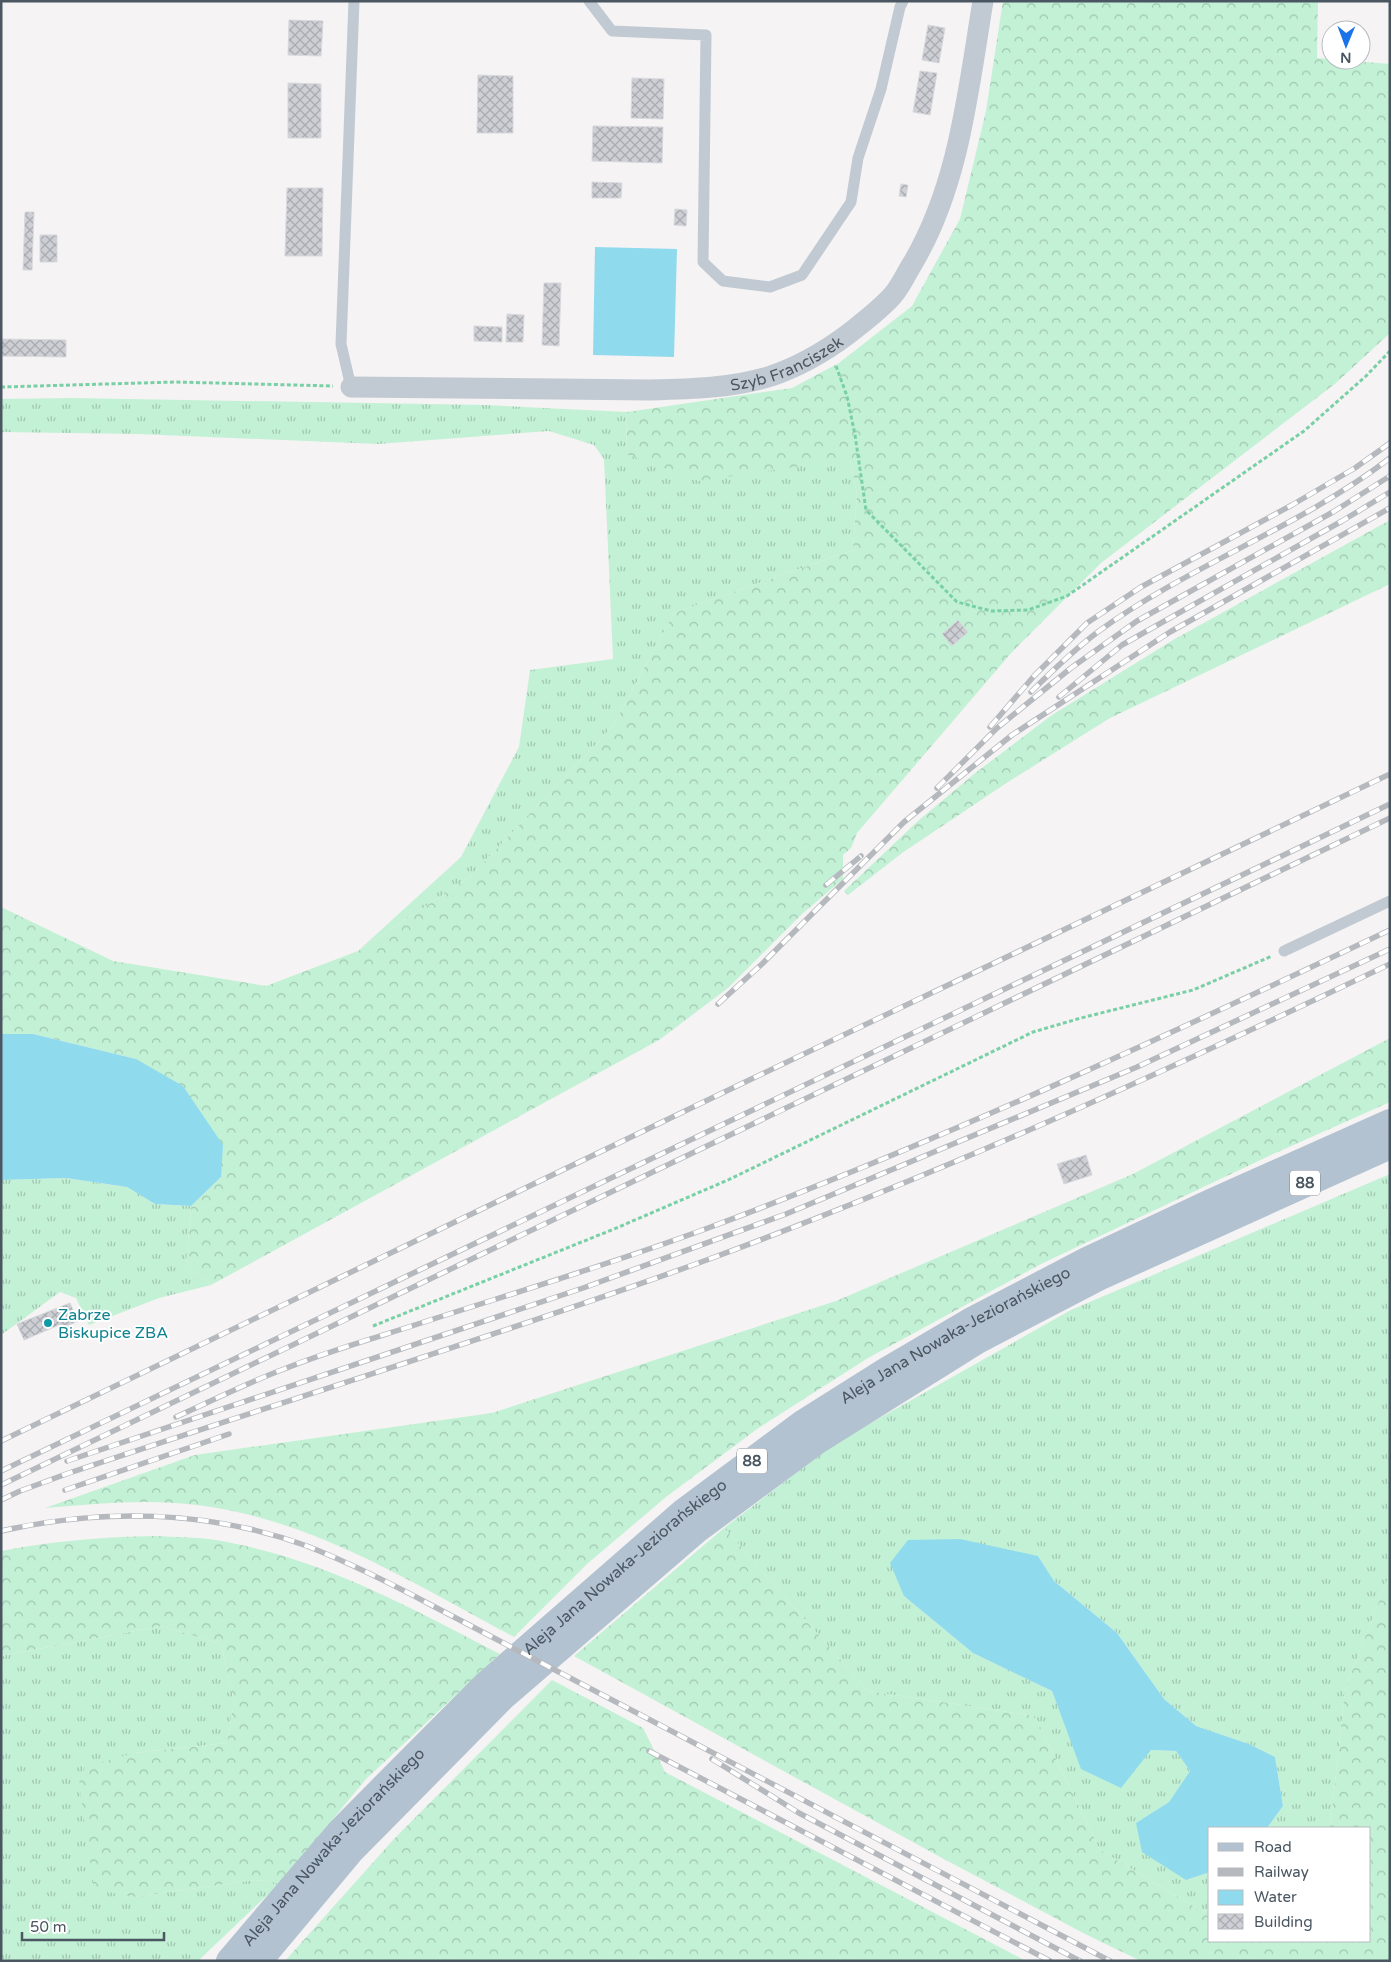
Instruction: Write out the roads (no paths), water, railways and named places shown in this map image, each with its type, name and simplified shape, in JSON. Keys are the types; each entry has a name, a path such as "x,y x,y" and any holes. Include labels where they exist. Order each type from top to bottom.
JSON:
{"main road":[{"name":"Aleja Jana Nowaka-Jeziorańskiego","path":"238,1958 341,1831 485,1686 683,1513 804,1423 970,1322 1079,1265 1213,1202 1390,1123"},
{"name":"Aleja Jana Nowaka-Jeziorańskiego","path":"238,1958 350,1851 502,1697 697,1529 816,1441 979,1339 1098,1277 1390,1145"}],"street":[{"name":"Szyb Franciszek","path":"350,387 694,389 771,376 826,350 856,328 893,295 920,251 947,186 964,112 983,1"}],"lane":[{"path":"350,387 341,344 354,1"},
{"path":"590,1 612,31 706,35 703,262 723,281 770,286 802,275 851,202 858,158 881,89 903,1"},
{"path":"1284,951 1390,901"}],"water":[{"path":"595,247 677,249 674,357 593,355"},
{"path":"1,1034 33,1034 136,1059 183,1086 223,1145 221,1177 191,1206 155,1204 127,1187 66,1178 1,1180"},
{"path":"960,1539 1038,1556 1054,1581 1117,1633 1164,1699 1196,1726 1249,1744 1275,1757 1283,1806 1268,1827 1208,1827 1208,1873 1186,1880 1142,1852 1136,1823 1169,1802 1190,1771 1176,1751 1151,1750 1121,1788 1081,1769 1052,1691 973,1653 904,1596 890,1563 908,1540"}],"railway":[{"path":"990,727 1034,676 1087,623 1141,587 1292,505 1355,468 1390,443"},
{"path":"1031,692 1081,645 1134,607 1207,565 1319,505 1355,483 1390,458"},
{"path":"937,788 997,728 1071,668 1137,621 1333,512 1390,476"},
{"path":"1059,697 1122,645 1390,492"},
{"path":"718,1004 762,964 904,822 1012,735 1170,632 1390,508"},
{"path":"1,1441 743,1083 1390,774"},
{"path":"1,1471 1390,804"},
{"path":"1,1485 1390,818"},
{"path":"826,885 861,856"},
{"path":"176,1417 256,1380 317,1356 637,1253 795,1195 1052,1086 1390,930"},
{"path":"67,1461 583,1288 786,1214 1137,1067 1390,949"},
{"path":"1,1500 69,1473 467,1343 625,1289 791,1228 878,1194 1050,1121 1221,1044 1390,964"},
{"path":"65,1490 229,1434"},
{"path":"1,1531 78,1519 116,1516 155,1516 194,1519 232,1525 270,1534 307,1546 402,1590 1110,1961"},
{"path":"649,1751 1050,1961"},
{"path":"712,1759 799,1813 1080,1961"}],"place":[{"name":"Zabrze Biskupice ZBA","path":"48,1323"}]}
